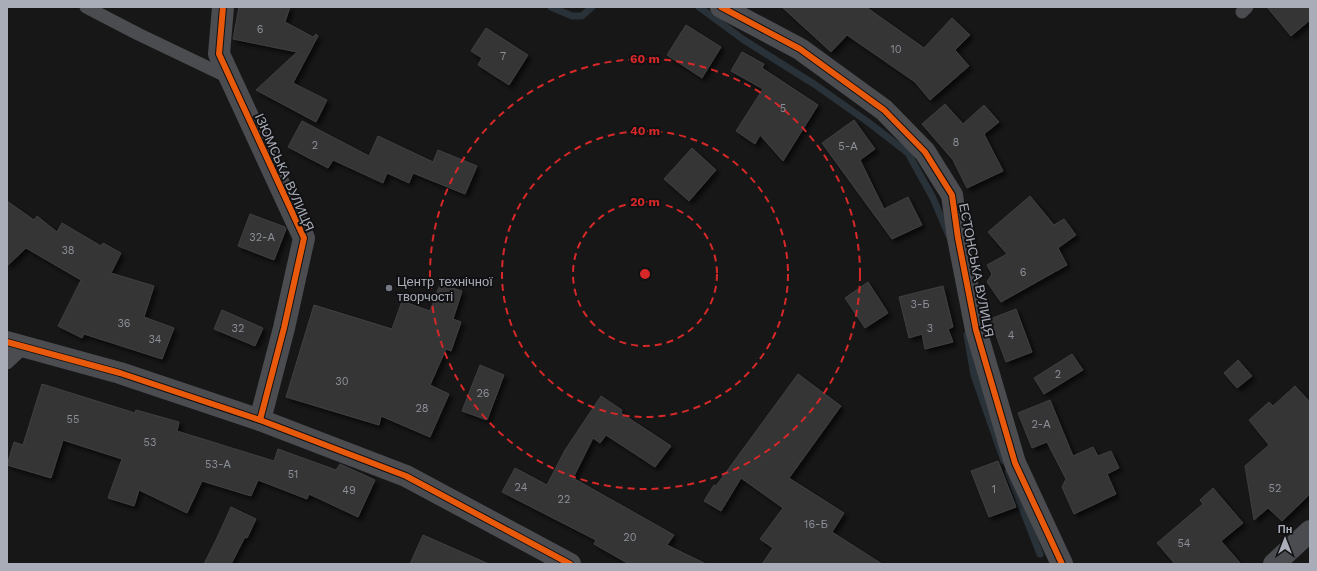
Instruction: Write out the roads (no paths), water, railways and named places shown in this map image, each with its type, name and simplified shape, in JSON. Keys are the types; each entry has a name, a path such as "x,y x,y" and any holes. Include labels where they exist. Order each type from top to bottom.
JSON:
{"street":[{"name":"ІЗЮМСЬКА ВУЛИЦЯ","path":"224,7 219,54 304,238 260,420"},
{"name":"ЕСТОНСЬКА ВУЛИЦЯ","path":"720,7 800,49 884,110 925,152 952,195 958,238 976,330 1015,463 1062,564"},
{"path":"15,345 120,373 260,420 406,476 570,564"},
{"path":"1274,564 1310,531"}],"lane":[{"path":"86,7 138,34 230,78"},
{"path":"7,363 15,345"}],"waterway":[{"path":"551,7 572,16 582,16 592,7"},
{"path":"699,7 744,40 814,84 868,122 908,153 933,198 949,236"},
{"path":"967,335 974,375 1004,461"},
{"path":"1008,472 1040,554"}],"place":[{"name":"Центр технічної творчості","path":"389,288"}]}
